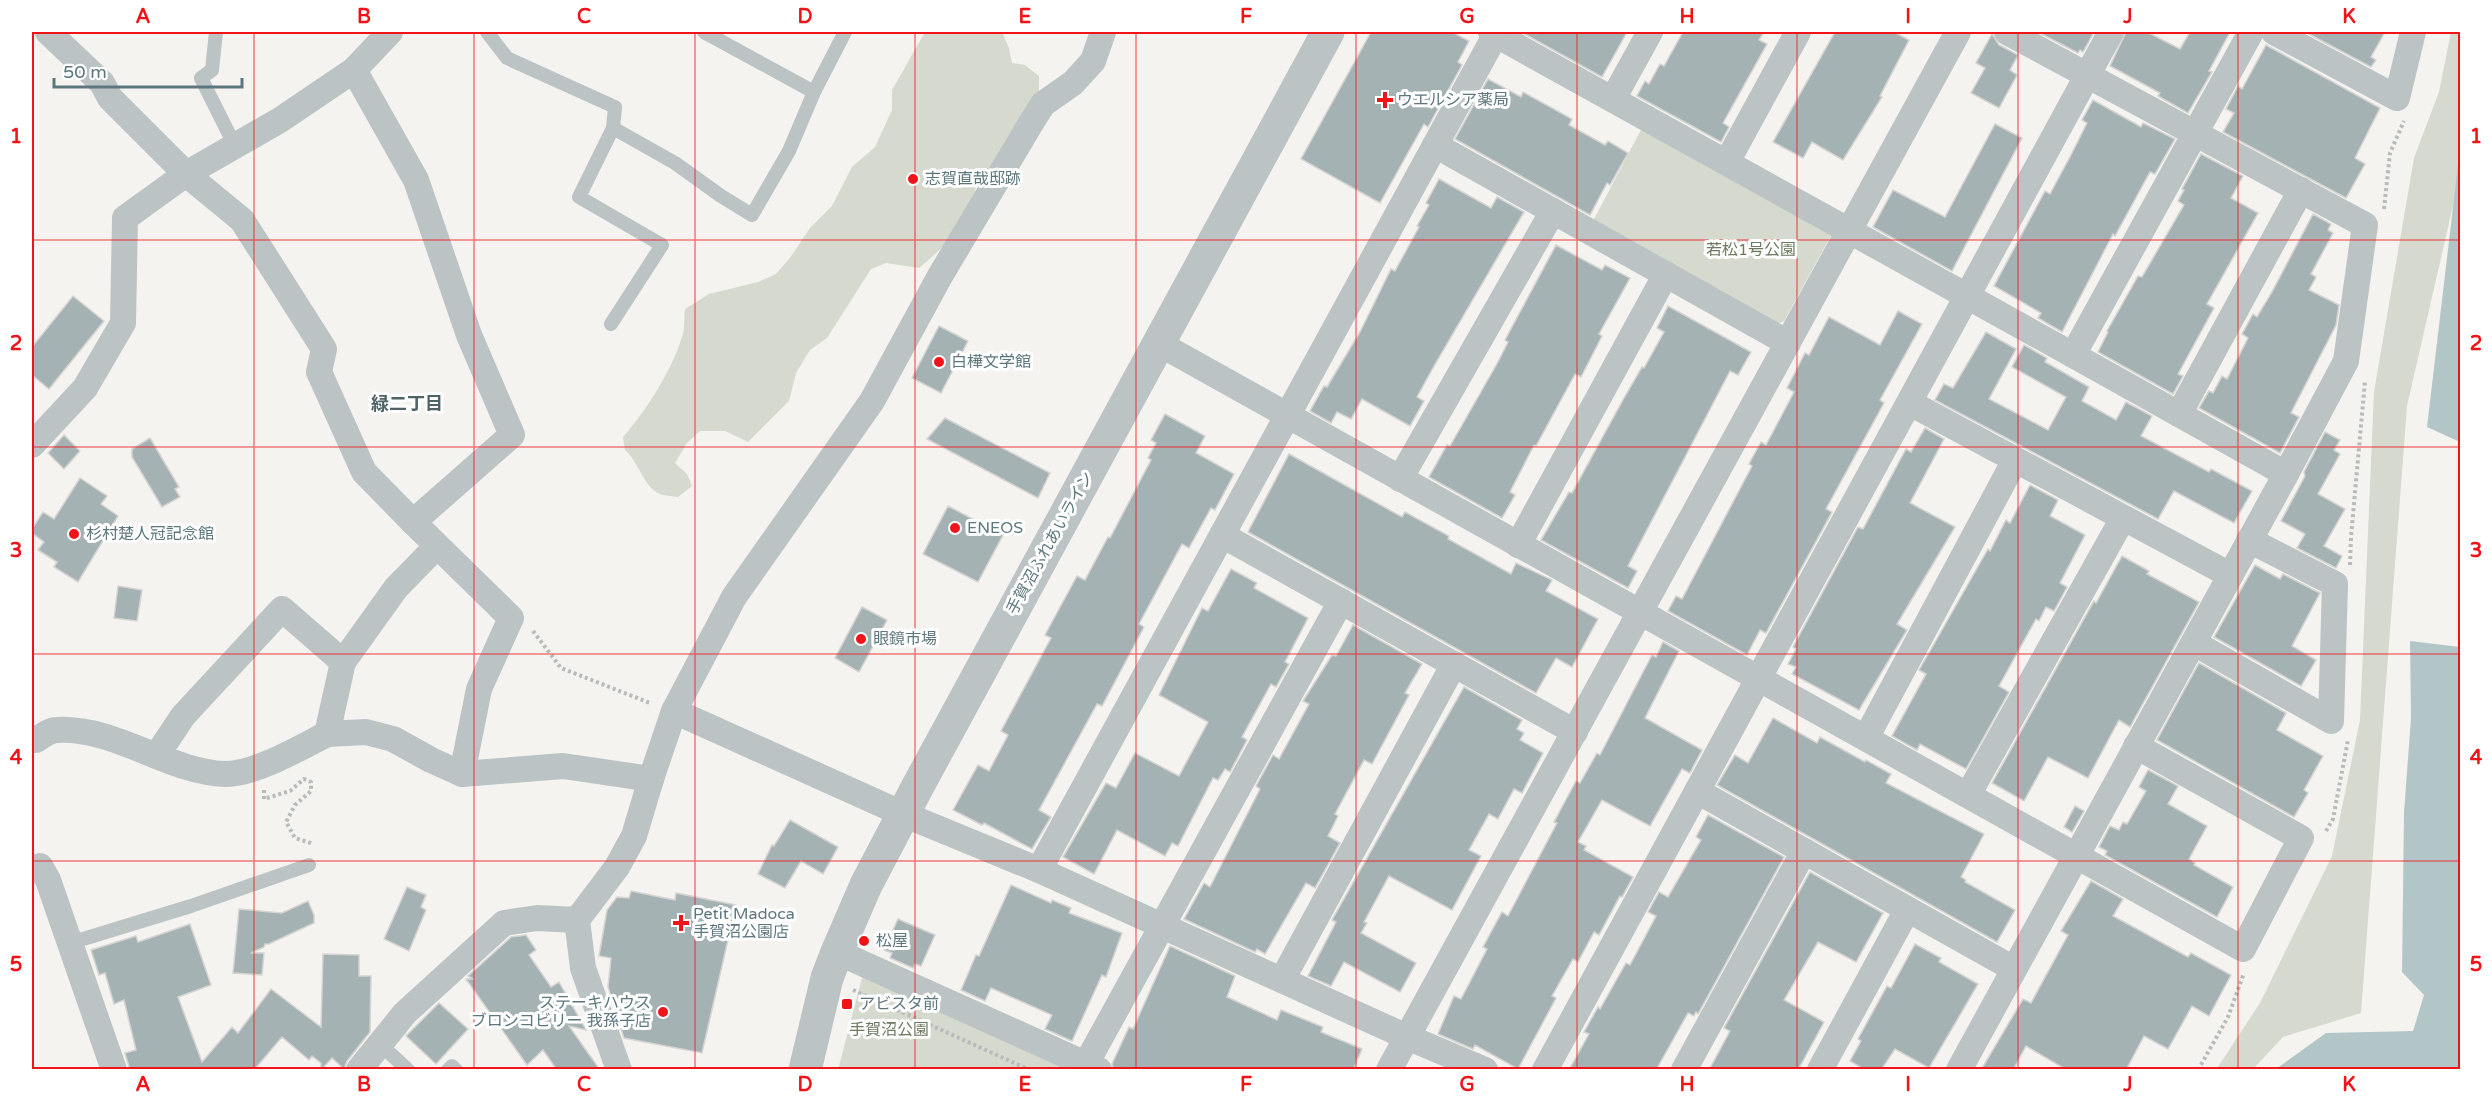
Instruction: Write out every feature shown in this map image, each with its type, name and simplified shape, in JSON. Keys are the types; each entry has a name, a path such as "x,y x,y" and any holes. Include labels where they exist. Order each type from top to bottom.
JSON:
{"street":[{"path":"48,32 102,82 110,98 186,174 242,220 324,349 319,372 364,472 511,618 479,689 462,774"},
{"path":"32,445 85,388 123,323 125,218 186,174 280,120 354,70 390,32"},
{"path":"619,1070 583,968 578,920 617,867 634,836 674,711 734,597 872,401 940,276 1043,104 1072,83 1093,61 1103,32"},
{"name":"手賀沼ふれあいライン","path":"805,1070 832,965 866,885 1328,32"},
{"path":"1039,870 1435,145 1494,32 2286,474"},
{"path":"1613,99 1650,32"},
{"path":"1727,162 1798,32"},
{"path":"1389,1070 1958,32"},
{"path":"1959,1070 2346,361 2365,225 2007,32"},
{"path":"1545,1070 2111,32"},
{"path":"2073,355 2251,32"},
{"path":"2274,32 2397,98 2413,32"},
{"path":"354,70 416,180 469,335 512,435 413,522"},
{"path":"1435,145 1788,343"},
{"path":"2178,414 2301,190"},
{"path":"1400,479 1553,211"},
{"path":"1518,544 1666,274"},
{"path":"1158,343 2243,949 2301,838 2136,746"},
{"path":"1910,404 2230,575"},
{"path":"1866,738 2015,460"},
{"path":"1968,795 2123,518"},
{"path":"1222,535 1575,732"},
{"path":"2194,643 2331,721 2336,584 2249,540"},
{"path":"327,734 343,662 396,588 437,546"},
{"path":"832,965 1093,1067 1162,926 1341,601"},
{"path":"157,755 183,716 282,609 343,662"},
{"path":"1282,980 1454,664"},
{"path":"674,711 903,814 1039,870 1407,1037 1485,1070"},
{"path":"36,740 55,730 102,736 205,772 228,774 262,766 327,734 366,732 393,739 430,760 462,774 563,766 651,779"},
{"path":"1697,791 2014,969"},
{"path":"1684,1070 1804,851"},
{"path":"40,866 48,880 114,1070"},
{"path":"1820,1070 1907,910"},
{"path":"359,1070 405,1013 504,922 537,918 578,920"}],"lane":[{"path":"216,32 212,70 201,78 235,146"},
{"path":"487,32 507,58 615,107 613,128 579,197 662,245 611,324"},
{"path":"704,32 814,92"},
{"path":"613,128 675,163 752,215 789,151 814,92 845,32"},
{"path":"70,943 191,906 309,864"},
{"path":"380,1044 408,1070"},
{"path":"448,1070 452,1066 456,1070"}],"path":[{"path":"511,618 527,624 561,668 674,711"},
{"path":"262,766 264,799 290,791 304,779 311,782 311,791 295,805 286,822 296,838 314,844"},
{"path":"832,965 1030,1070"}],"green space":[{"path":"925,32 1002,32 1012,63 1025,65 1039,76 1039,92 994,170 977,172 972,201 960,226 951,238 919,268 886,263 871,269 827,338 810,350 796,373 789,401 748,442 725,431 700,431 687,443 675,463 687,474 692,486 678,497 658,493 649,485 625,450 623,437 649,403 672,363 683,334 685,309 709,294 758,282 776,274 790,258 810,228 832,206 852,167 875,147 892,110 892,90"},
{"path":"2451,32 2460,32 2460,175 2407,406 2361,1013 2283,1037 2253,1069 2216,1070 2260,1003 2332,856 2360,720 2374,392 2414,158 2439,92"},
{"name":"若松1号公園","path":"1643,126 1834,230 1784,321 1771,327 1593,221"},
{"name":"手賀沼公園","path":"863,974 1069,1070 838,1070"}],"shaded area":[{"path":"2460,148 2460,442 2427,427"},
{"path":"2410,641 2460,647 2460,1069 2276,1069 2326,1033 2413,1031 2424,995 2402,972 2404,813 2411,718"}],"building":[{"name":"ウエルシア薬局","path":"1371,32 1452,32 1469,41 1458,62 1462,65 1428,127 1424,124 1380,203 1301,159"},
{"path":"1521,32 1627,32 1602,77"},
{"path":"1683,32 1764,32 1759,40 1767,44 1723,123 1729,127 1721,142 1637,96 1645,81 1649,84 1660,64 1664,66"},
{"path":"1835,32 1894,32 1909,40 1880,96 1882,97 1843,160 1812,142 1803,158 1773,142"},
{"path":"2038,32 2094,32 2083,52 2080,50 2078,53"},
{"path":"2126,32 2147,32 2180,49 2190,32 2230,32 2209,71 2212,72 2188,113 2158,96 2160,93 2110,66"},
{"path":"2305,32 2385,32 2371,57 2376,60 2371,67"},
{"path":"1992,34 1999,45 2018,55 2010,70 2017,75 1999,108 1971,93 1985,68 1976,63"},
{"path":"2266,45 2380,108 2355,158 2365,164 2346,198 2223,132 2234,113 2226,109 2238,86 2242,89"},
{"path":"1488,79 1521,97 1523,92 1572,119 1569,125 1605,145 1608,141 1628,153 1610,185 1607,183 1590,215 1455,139"},
{"path":"2093,100 2141,127 2143,123 2175,139 2155,174 2150,172 2115,236 2113,234 2062,332 2038,318 2041,313 1994,286 2045,191 2050,194 2071,155 2087,123 2082,120"},
{"path":"1995,124 2022,138 1952,271 1873,227 1893,190 1945,217"},
{"path":"2201,154 2243,176 2231,198 2258,213 2207,304 2214,308 2178,374 2183,376 2173,394 2098,352 2107,331 2138,276 2142,277 2184,205 2178,201 2184,190 2182,189"},
{"path":"1439,179 1491,208 1497,197 1524,212 1417,397 1424,401 1410,426 1362,399 1351,419 1337,412 1331,423 1310,411 1360,332 1391,269 1395,271 1419,227 1417,226 1429,205 1426,203"},
{"path":"2313,214 2331,224 2328,230 2333,233 2311,274 2316,277 2309,290 2339,305 2336,325 2291,413 2299,417 2280,453 2199,408 2209,391 2213,393 2222,376 2227,379 2248,338 2242,334 2253,314 2257,317 2272,292"},
{"path":"1556,245 1602,270 1605,265 1630,278 1599,334 1602,336 1581,377 1575,374 1536,446 1534,445 1510,492 1515,495 1502,518 1429,477 1447,445 1450,446 1498,362 1508,342 1505,340"},
{"path":"73,296 104,321 49,389 32,375 32,347"},
{"path":"1668,306 1751,352 1738,375 1730,371 1628,566 1637,571 1628,588 1541,540 1569,492 1572,493 1624,398 1664,332 1657,328"},
{"path":"1898,311 1922,324 1880,400 1884,403 1826,509 1832,512 1766,633 1760,630 1747,655 1668,611 1676,596 1682,599 1752,466 1749,464 1761,442 1766,445 1794,392 1787,388 1805,353 1809,355 1829,317 1880,345"},
{"name":"白樺文学館","path":"939,326 968,341 941,393 912,378"},
{"path":"1986,332 2016,349 1989,399 2048,430 2066,397 2012,367 2024,345 2047,358 2045,362 2089,387 2082,401 2116,420 2126,402 2152,416 2141,436 2209,472 2211,469 2252,491 2234,523 2174,491 2158,519 1935,400 1944,384 1953,388"},
{"path":"1165,414 1205,436 1196,453 1234,474 1215,510 1211,508 1189,548 1182,544 1139,624 1144,627 1102,706 1097,704 1039,810 1051,817 1032,849 984,823 982,825 953,810 978,765 989,771 1008,735 1001,731 1051,638 1045,635 1077,576 1085,580 1108,537 1110,538 1151,460 1148,458 1156,443 1151,440"},
{"path":"945,418 1050,473 1038,498 927,439"},
{"path":"1925,428 1944,439 1910,503 1955,527 1897,624 1907,630 1859,710 1792,674 1796,667 1788,664 1796,649 1793,647 1858,527 1863,529 1906,449 1911,452"},
{"path":"2325,432 2340,440 2334,450 2340,454 2318,494 2345,509 2324,546 2342,556 2336,568 2297,548 2305,534 2281,521"},
{"path":"64,435 80,451 64,469 48,453"},
{"path":"150,438 179,487 175,489 180,497 162,507 132,457 132,449"},
{"path":"1289,454 1402,517 1405,512 1511,574 1516,563 1552,580 1546,591 1598,619 1572,667 1556,658 1536,693 1248,532"},
{"path":"80,478 107,496 101,504 118,516 78,582 54,567 57,562 38,550 44,542 32,533 32,529 43,512 54,519"},
{"path":"2030,485 2058,500 2050,516 2085,535 2060,583 2067,587 2054,611 2046,607 2039,621 2036,619 1999,686 2009,692 1966,769 1920,744 1917,750 1892,736 1926,674 1919,670 1988,549 1990,551 2006,520 2010,523"},
{"path":"948,506 1003,535 978,582 923,554"},
{"path":"2122,556 2149,571 2147,574 2199,602 2130,727 2119,720 2088,778 2048,757 2024,801 1992,783 2094,601 2096,603"},
{"path":"2255,565 2280,579 2283,574 2320,593 2292,646 2316,660 2301,686 2214,637"},
{"path":"1231,569 1257,583 1254,588 1308,618 1285,662 1289,664 1276,687 1271,684 1242,737 1247,740 1230,772 1225,769 1218,780 1213,778 1178,846 1172,843 1165,856 1117,830 1094,874 1063,857 1106,783 1116,788 1135,753 1179,776 1208,722 1159,695 1202,608 1208,611"},
{"path":"118,586 142,590 137,621 114,618"},
{"name":"眼鏡市場","path":"862,607 887,620 859,672 835,658"},
{"path":"1353,625 1422,664 1405,693 1409,695 1372,764 1364,760 1335,814 1338,816 1328,836 1340,843 1315,888 1306,883 1265,954 1257,949 1255,952 1184,919 1204,883 1210,887 1260,789 1256,786 1273,755 1279,759 1309,704 1303,701 1332,655 1336,656"},
{"path":"1663,642 1679,651 1645,718 1702,750 1690,773 1682,769 1650,826 1602,800 1578,842 1586,846 1584,850 1633,877 1622,897 1620,896 1599,935 1594,932 1578,962 1573,959 1552,996 1556,998 1518,1069 1475,1045 1473,1049 1438,1034 1454,996 1461,999 1487,949 1483,947 1502,912 1508,916 1557,823 1554,822 1576,781 1580,783 1597,753 1600,755 1652,655 1656,657"},
{"path":"2199,663 2286,713 2277,730 2323,756 2304,790 2308,793 2294,817 2157,740"},
{"path":"1464,687 1522,720 1517,729 1524,733 1520,740 1543,753 1522,793 1514,789 1498,819 1489,814 1469,850 1481,856 1452,910 1389,876 1364,922 1367,923 1361,933 1416,963 1400,992 1344,962 1331,986 1308,976 1336,922 1332,920"},
{"path":"1773,718 1817,743 1820,737 1865,762 1866,760 1891,774 1886,783 1984,834 1961,877 1966,880 1965,882 2015,910 1997,942 1717,785 1735,755 1748,763"},
{"path":"2148,770 2178,786 2168,804 2207,826 2189,859 2195,863 2194,865 2233,887 2217,917 2105,855 2107,851 2099,847 2110,826 2119,830 2123,822 2127,824 2146,791 2139,787"},
{"path":"2075,806 2084,811 2072,832 2064,827"},
{"path":"1708,815 1784,857 1698,1014 1696,1012 1694,1016 1688,1013 1656,1070 1569,1070 1589,1034 1584,1032 1598,1007 1600,1009 1626,963 1630,965 1656,916 1648,912 1659,892 1668,897 1701,840 1696,837"},
{"path":"790,820 838,847 823,874 801,861 785,888 758,874 772,845 774,846"},
{"path":"1810,872 1883,913 1856,962 1818,942 1784,1000 1824,1022 1798,1070 1709,1070 1730,1031 1724,1028"},
{"path":"2091,881 2123,899 2113,916 2188,957 2191,953 2231,975 2209,1016 2192,1006 2168,1049 2144,1036 2126,1070 2067,1070 2026,1046 2013,1070 1981,1070 2023,999 2031,1003 2068,935 2061,931"},
{"path":"1011,885 1051,903 1052,900 1071,908 1069,913 1122,933 1106,977 1102,975 1072,1041 1045,1029 1052,1015 991,988 985,1001 961,990"},
{"path":"407,887 426,895 421,907 426,910 409,951 384,939"},
{"path":"631,891 675,900 676,893 736,905 702,1053 624,1038 608,987 611,958 599,956 607,910 617,897 629,898"},
{"path":"308,901 314,915 314,923 265,944 264,947 251,953 264,953 262,975 233,973 239,909 282,913"},
{"path":"898,919 935,935 921,966 915,964 913,968 890,958 892,953 884,950"},
{"path":"190,924 211,985 178,997 202,1062 232,1027 238,1033 271,989 321,1027 323,954 359,955 359,976 371,976 370,1032 347,1061 344,1069 332,1058 321,1070 321,1063 312,1056 309,1060 282,1037 254,1070 130,1070 125,1053 136,1050 124,1000 114,1004 105,973 99,975 91,950 136,936 138,942"},
{"path":"526,935 536,950 529,955 551,987 559,982 586,1030 569,1026 600,1070 557,1070 543,1050 527,1065 466,979 473,979 468,976 511,937"},
{"path":"1915,944 1941,958 1939,962 1978,984 1929,1068 1895,1049 1881,1070 1865,1070 1850,1061 1861,1041 1858,1039 1887,986 1891,988"},
{"path":"1170,946 1235,976 1227,997 1277,1020 1281,1010 1323,1027 1321,1032 1362,1049 1353,1070 1114,1070 1112,1064 1129,1027 1133,1029"},
{"path":"439,1003 468,1029 436,1064 406,1036"}],"place":[{"name":"ウエルシア薬局","path":"1385,100"},
{"name":"志賀直哉邸跡","path":"913,179"},
{"name":"白樺文学館","path":"939,362"},
{"name":"ENEOS","path":"955,528"},
{"name":"杉村楚人冠記念館","path":"74,534"},
{"name":"眼鏡市場","path":"861,639"},
{"name":"Petit Madoca 手賀沼公園店","path":"681,923"},
{"name":"松屋","path":"864,941"},
{"name":"アビスタ前","path":"847,1004"},
{"name":"ステーキハウス ブロンコビリー 我孫子店","path":"663,1012"}],"district":[{"name":"緑二丁目","path":"407,404"}]}
